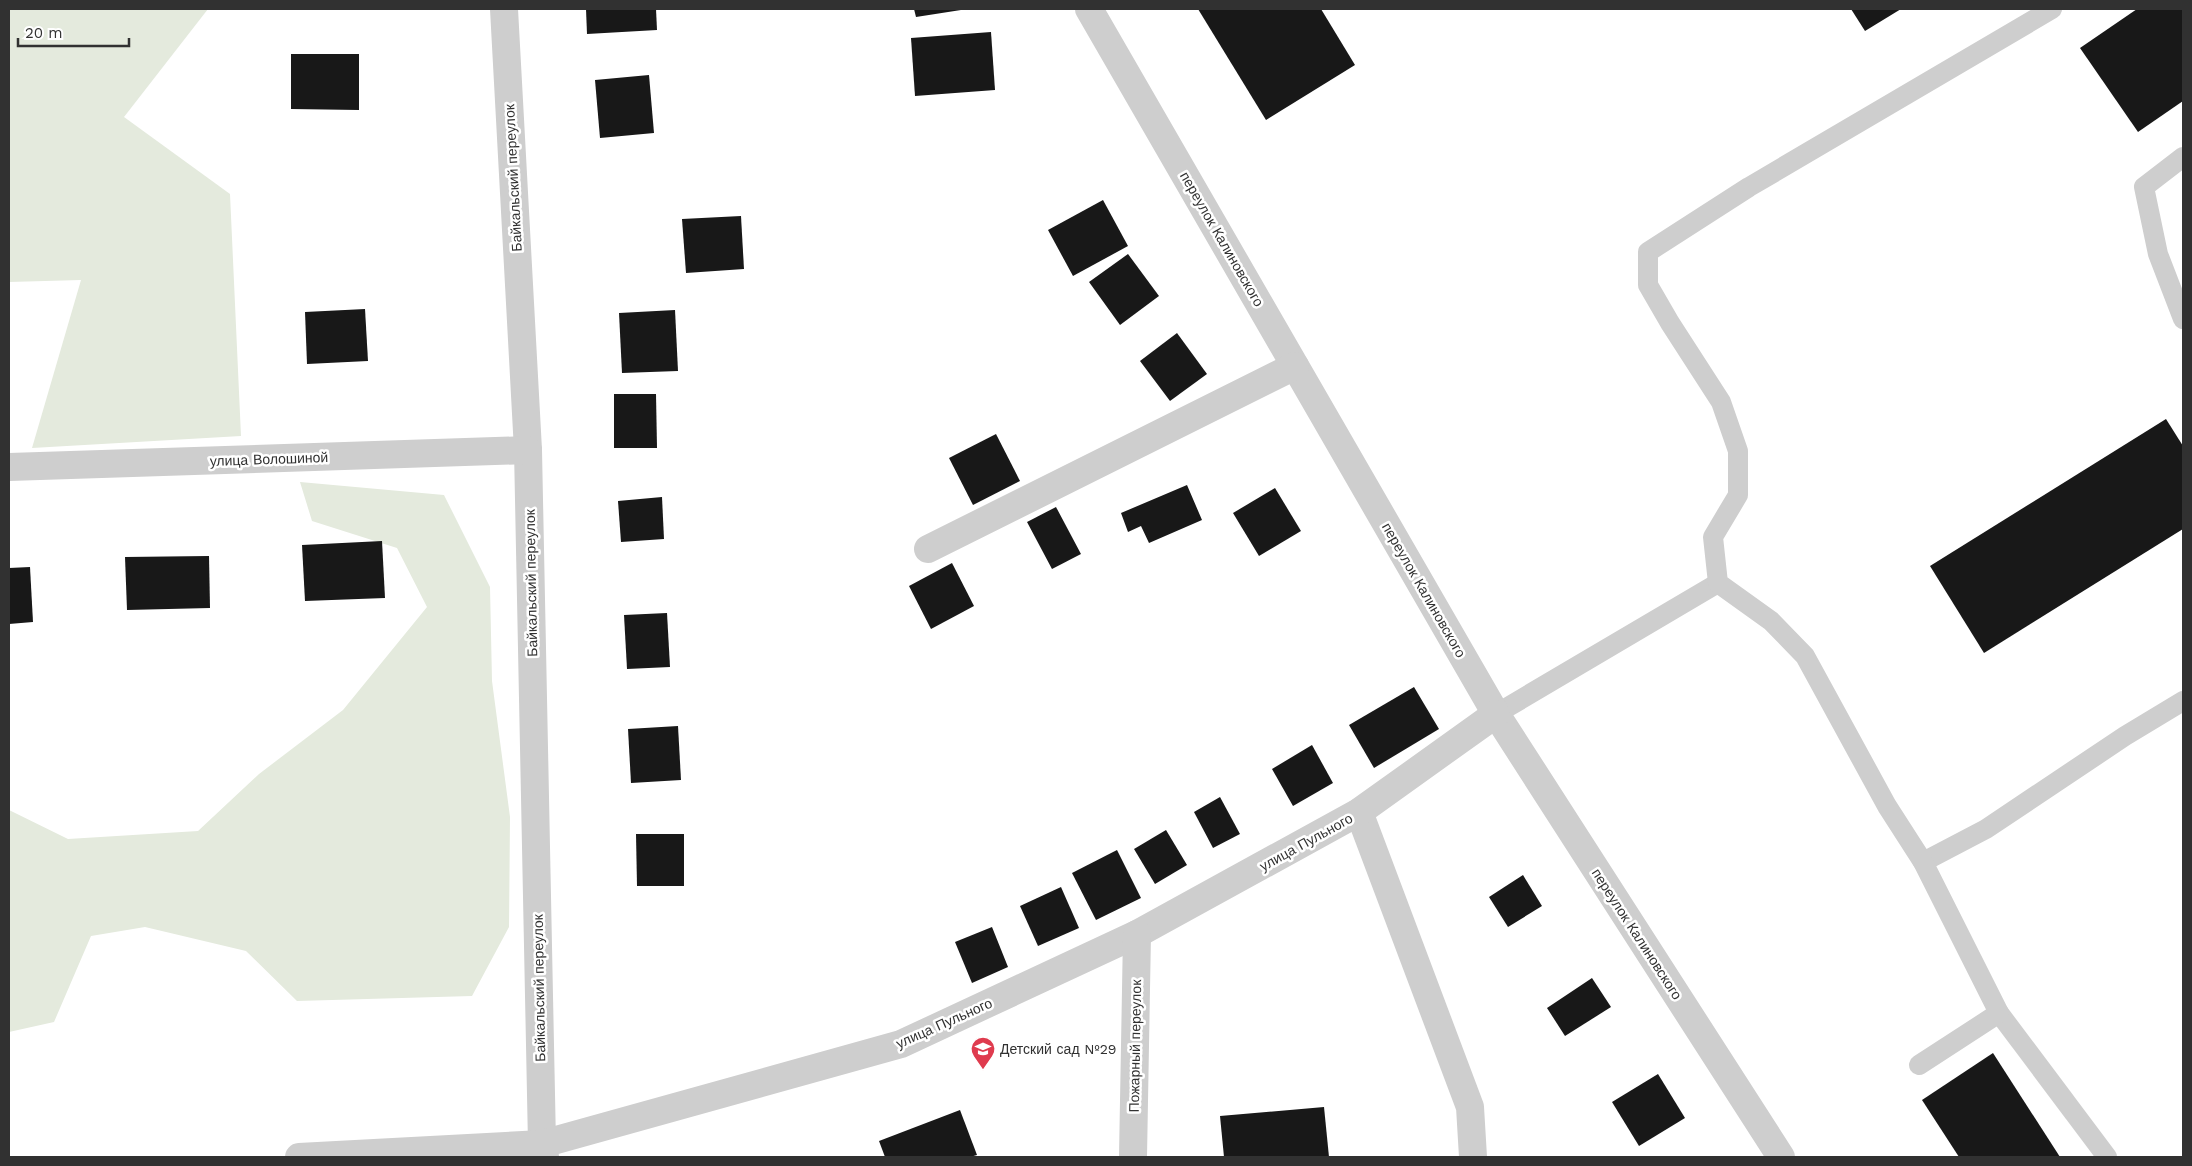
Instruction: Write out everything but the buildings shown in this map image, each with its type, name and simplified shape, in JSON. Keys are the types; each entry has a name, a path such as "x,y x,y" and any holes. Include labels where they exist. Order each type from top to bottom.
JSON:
{"street":[{"name":"Байкальский переулок","path":"504,9 528,450 543,1150"},
{"name":"переулок Калиновского","path":"1090,9 1496,714 1781,1157"},
{"path":"928,549 1295,366"},
{"name":"улица Волошиной","path":"9,467 528,450"},
{"name":"улица Пульного","path":"299,1157 543,1150 901,1044 1137,934 1360,812 1496,714"},
{"path":"1360,812 1470,1106 1474,1157"},
{"name":"Пожарный переулок","path":"1133,1157 1137,934"}],"lane":[{"path":"2052,9 1749,187 1648,252 1648,285 1721,402 1738,450 1738,495 1713,537 1718,583 1772,621 1805,656 1887,806 1923,862 1999,1013 2107,1157"},
{"path":"2183,157 2144,187 2158,254 2183,319"},
{"path":"1496,714 1718,583"},
{"path":"1923,862 1986,829 2125,736 2183,701"},
{"path":"1919,1065 1999,1013"}],"shaded area":[{"path":"9,9 208,9 124,117 230,194 241,436 32,448 81,280 9,282"},
{"path":"300,482 444,495 490,587 492,681 510,817 509,927 472,996 297,1001 246,951 145,927 91,936 54,1022 9,1032 9,810 68,839 198,831 259,774 343,710 427,607 397,548 312,521"}],"place":[{"name":"Детский сад №29","path":"983,1070"}]}
